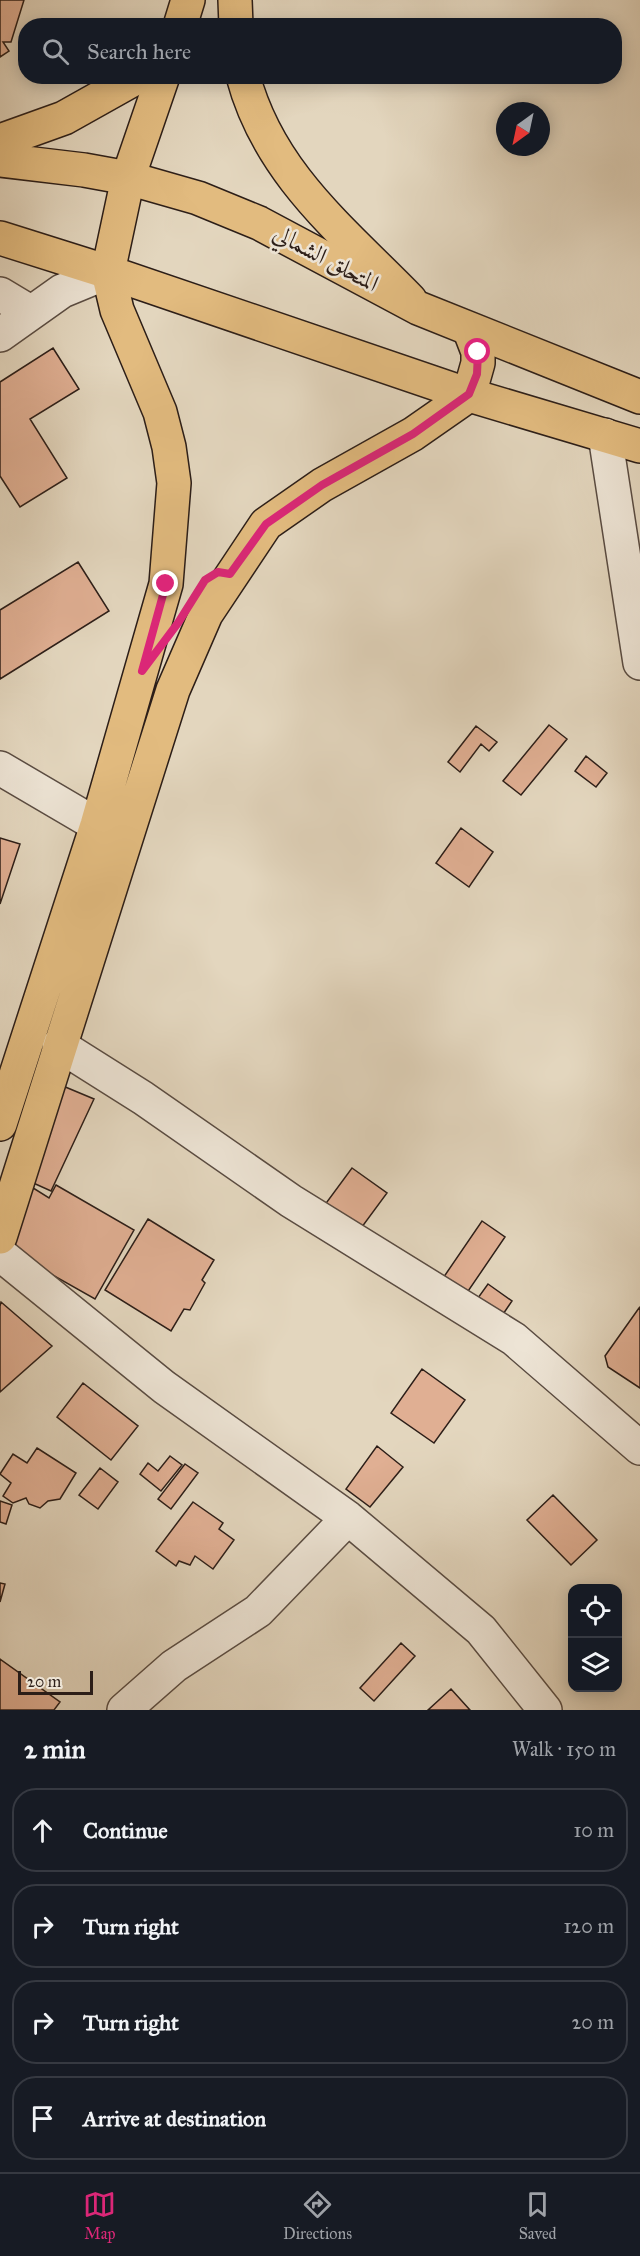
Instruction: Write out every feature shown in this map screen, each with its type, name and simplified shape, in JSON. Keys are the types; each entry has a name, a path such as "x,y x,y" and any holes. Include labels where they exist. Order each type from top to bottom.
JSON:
{"main road":[{"path":"182,18 188,0"},
{"path":"235,0 236,18"},
{"path":"0,141 64,118 125,84"},
{"path":"0,1124 97,825 166,584 174,483 160,412 117,310 108,272 128,178 160,84"},
{"path":"246,84 260,127 292,177 418,308"},
{"name":"المتحلق الشمالي","path":"0,160 128,178 198,198 259,223 418,308 470,331 640,397"},
{"path":"0,238 108,272 469,394 640,446"},
{"path":"0,1237 173,690 206,614 230,574 266,524 322,485 413,434 469,394 478,363 478,352 470,331"},
{"path":"142,671 178,623 205,580 218,572 230,574"}],"street":[{"path":"0,335 62,291 108,272"},
{"path":"0,294 30,312"},
{"path":"605,435 640,663"},
{"path":"0,768 97,825"},
{"path":"59,1045 143,1098 291,1201 514,1339 640,1448"},
{"path":"0,1254 165,1387 348,1518 481,1630 545,1710"},
{"path":"124,1710 174,1666 258,1611 348,1518"}],"building":[{"path":"0,0 24,0 11,42 3,42 9,51 0,57"},
{"path":"53,348 79,389 30,419 67,478 20,507 0,476 0,382"},
{"path":"78,562 109,611 0,679 0,610"},
{"path":"549,725 567,739 521,795 503,781"},
{"path":"476,726 497,742 489,751 481,744 460,772 448,762"},
{"path":"586,756 607,773 596,787 575,771"},
{"path":"461,828 493,852 469,887 436,863"},
{"path":"0,838 20,844 0,904"},
{"path":"51,1081 94,1099 51,1191 20,1177"},
{"path":"352,1168 387,1193 356,1235 321,1210"},
{"path":"56,1185 134,1230 95,1299 12,1252 30,1186 49,1198"},
{"path":"148,1219 214,1260 202,1280 205,1283 190,1310 184,1309 171,1331 105,1290"},
{"path":"482,1221 505,1237 462,1300 439,1284"},
{"path":"488,1284 512,1301 495,1326 470,1309"},
{"path":"1,1302 52,1346 0,1392 0,1306"},
{"path":"640,1307 640,1388 608,1367 605,1356"},
{"path":"422,1369 465,1400 434,1443 391,1413"},
{"path":"83,1383 138,1426 111,1460 57,1417"},
{"path":"377,1446 403,1467 370,1507 346,1489"},
{"path":"37,1448 76,1473 60,1499 48,1501 40,1508 29,1504 26,1498 13,1503 3,1496 11,1483 0,1474 13,1454 27,1463"},
{"path":"170,1456 182,1465 161,1491 140,1474 148,1463 158,1471"},
{"path":"185,1464 198,1473 171,1509 158,1499"},
{"path":"100,1468 118,1482 98,1509 79,1495"},
{"path":"553,1495 597,1540 571,1565 527,1520"},
{"path":"0,1501 12,1505 6,1524 0,1522"},
{"path":"193,1502 223,1523 219,1529 234,1540 213,1569 195,1556 190,1565 179,1561 176,1566 156,1551"},
{"path":"0,1583 5,1584 0,1602"},
{"path":"401,1643 415,1656 374,1701 360,1688"},
{"path":"0,1659 60,1702 54,1710 0,1710"},
{"path":"451,1689 470,1710 428,1710"}],"route":[{"path":"166,584 142,671 178,623 205,580 218,572 230,574 266,524 322,485 413,434 469,394 477,374 478,352"}]}
